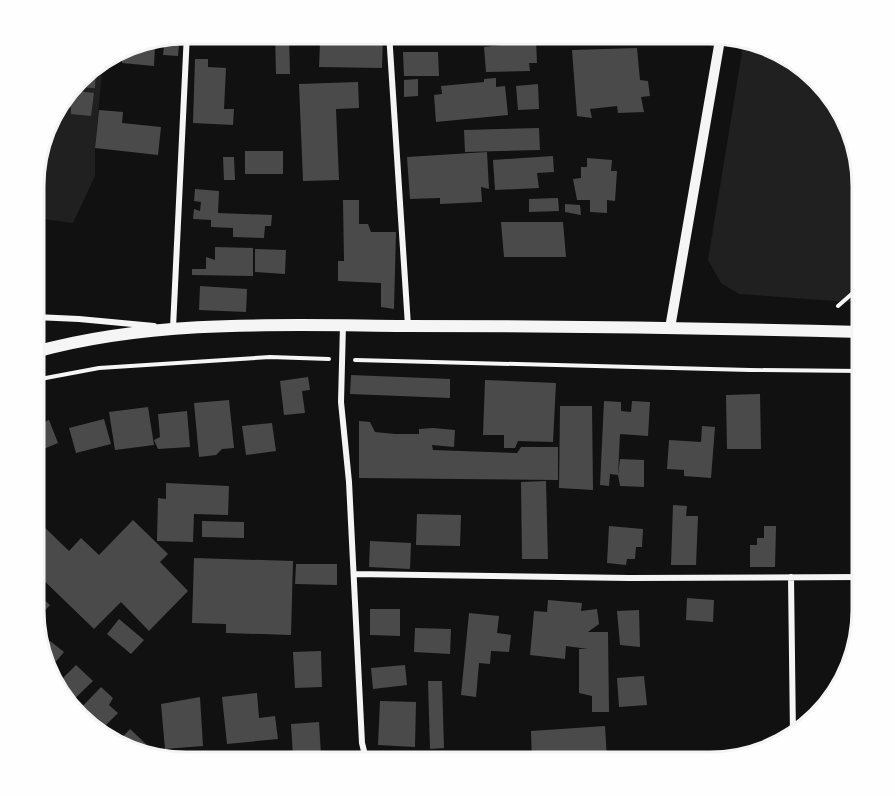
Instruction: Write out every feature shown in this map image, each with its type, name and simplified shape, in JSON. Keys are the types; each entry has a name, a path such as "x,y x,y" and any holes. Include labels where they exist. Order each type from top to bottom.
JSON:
{"main road":[{"path":"44,349 58,345 174,328 343,325 670,328 851,333"}],"street":[{"path":"44,317 174,328 187,44"},
{"path":"390,44 408,326"},
{"path":"670,328 720,44"},
{"path":"343,325 341,402 349,482 362,742 364,752"},
{"path":"354,574 630,578 852,577"},
{"path":"791,577 793,725"}],"path":[{"path":"838,306 851,294"},
{"path":"44,378 99,368 270,357 851,371"}],"shaded area":[{"path":"743,47 764,54 796,73 828,107 841,131 847,149 851,176 851,302 739,294 721,283 708,260"},
{"path":"102,71 95,148 95,176 73,223 44,219 45,167 48,149 62,114 79,92"}],"building":[{"path":"179,44 178,56 163,55 162,46"},
{"path":"275,44 289,44 290,74 276,74"},
{"path":"320,44 383,44 382,68 319,67"},
{"path":"536,44 537,63 529,63 530,71 486,72 484,47"},
{"path":"155,47 154,66 122,63 122,58"},
{"path":"637,48 640,80 648,81 650,96 641,97 644,112 618,113 617,106 590,109 592,118 577,116 572,50"},
{"path":"403,52 438,52 439,76 404,76"},
{"path":"195,59 208,59 208,67 226,68 224,109 234,109 233,125 193,123"},
{"path":"95,76 95,88 84,88"},
{"path":"496,78 496,87 505,86 508,115 436,122 434,95 442,94 441,86 484,82 484,79"},
{"path":"418,79 418,96 404,97 404,80"},
{"path":"358,82 359,108 336,109 339,180 303,181 299,84"},
{"path":"538,84 539,109 518,110 516,86"},
{"path":"80,91 94,93 91,116 71,114 71,107 67,106"},
{"path":"99,110 123,112 122,123 161,127 158,155 95,148"},
{"path":"539,128 540,150 465,152 464,130"},
{"path":"245,151 283,151 283,174 245,174"},
{"path":"487,152 489,189 481,187 482,202 440,204 440,198 410,199 407,157"},
{"path":"553,156 554,172 537,173 539,188 495,190 493,160"},
{"path":"223,157 234,157 235,180 224,180"},
{"path":"587,158 612,160 611,171 617,171 615,201 607,200 607,213 590,212 590,200 577,200 573,179 581,178 581,167 587,167"},
{"path":"195,189 219,191 218,213 272,215 271,226 265,226 264,238 233,237 233,228 211,227 211,220 193,219 194,209 200,211 201,202 194,201"},
{"path":"558,198 559,211 529,212 529,199"},
{"path":"343,200 359,200 359,224 368,224 371,232 396,232 394,309 381,307 381,283 338,281 338,261 344,261"},
{"path":"565,204 580,205 581,215 565,212"},
{"path":"501,222 563,222 566,257 504,257"},
{"path":"215,247 253,248 253,276 192,275 192,269 206,269 206,257 215,260"},
{"path":"255,249 286,250 285,274 255,272"},
{"path":"200,286 247,289 246,312 199,310"},
{"path":"351,375 450,379 450,398 350,394"},
{"path":"308,377 310,390 302,391 305,413 284,415 280,381"},
{"path":"485,380 556,383 553,442 518,441 515,448 504,448 504,435 483,435"},
{"path":"760,394 761,449 727,449 726,395"},
{"path":"229,400 234,448 222,449 216,455 199,457 194,403"},
{"path":"604,401 621,402 621,411 631,412 632,401 650,402 648,436 620,434 618,475 610,474 609,486 600,485"},
{"path":"560,406 592,406 593,490 559,488"},
{"path":"148,407 154,445 115,450 109,412"},
{"path":"187,411 190,447 158,449 154,440 160,437 158,414"},
{"path":"104,419 111,444 76,453 69,428"},
{"path":"49,420 58,443 44,449 44,422"},
{"path":"359,421 370,422 375,432 395,434 419,434 419,429 433,428 455,430 454,447 432,445 433,450 517,453 521,447 558,447 558,480 359,478"},
{"path":"272,423 276,451 246,455 242,426"},
{"path":"702,426 715,427 711,478 684,476 684,470 667,469 669,440 701,442"},
{"path":"620,459 644,460 644,487 620,486 618,475"},
{"path":"546,481 548,559 522,559 521,482"},
{"path":"166,483 229,486 228,515 194,514 193,542 157,541 158,498 166,499"},
{"path":"673,505 687,506 686,516 698,516 696,565 671,565"},
{"path":"417,514 461,515 460,546 416,545"},
{"path":"133,520 168,554 160,562 188,591 149,631 121,602 94,629 44,581 44,527 69,551 81,538 99,555"},
{"path":"202,521 244,522 244,538 202,537"},
{"path":"609,526 643,529 642,547 636,547 635,559 627,559 626,565 607,563"},
{"path":"764,526 776,526 775,567 750,567 750,545 757,545 757,538 764,538"},
{"path":"370,541 411,543 410,569 369,567"},
{"path":"194,558 293,561 291,635 226,633 226,624 192,623"},
{"path":"296,564 337,564 337,585 295,584"},
{"path":"687,598 714,600 713,622 686,620"},
{"path":"44,600 50,605 44,612"},
{"path":"548,600 582,603 581,611 597,609 599,624 588,632 608,632 609,712 592,712 592,696 579,693 579,649 588,649 566,646 565,659 530,655 534,611 547,612"},
{"path":"370,609 400,609 400,636 370,635"},
{"path":"639,610 640,647 620,645 617,611"},
{"path":"469,613 499,616 497,633 511,635 509,652 491,651 490,664 479,663 476,697 461,695"},
{"path":"119,619 144,640 131,654 107,634"},
{"path":"415,628 451,629 450,654 414,652"},
{"path":"50,641 64,652 54,664 48,647"},
{"path":"321,651 322,687 295,688 293,652"},
{"path":"76,665 93,681 75,699 61,680"},
{"path":"405,665 407,685 373,689 371,668"},
{"path":"644,676 647,705 619,707 617,678"},
{"path":"428,681 442,681 444,748 430,749"},
{"path":"101,687 113,698 109,705 118,713 104,727 82,707"},
{"path":"257,693 259,718 275,716 278,739 227,744 222,697"},
{"path":"200,697 203,746 165,749 161,704"},
{"path":"380,701 416,702 415,747 378,745"},
{"path":"319,722 321,752 293,752 291,724"},
{"path":"605,726 607,752 532,752 531,731"},
{"path":"130,729 150,748 131,742 122,738"}]}
